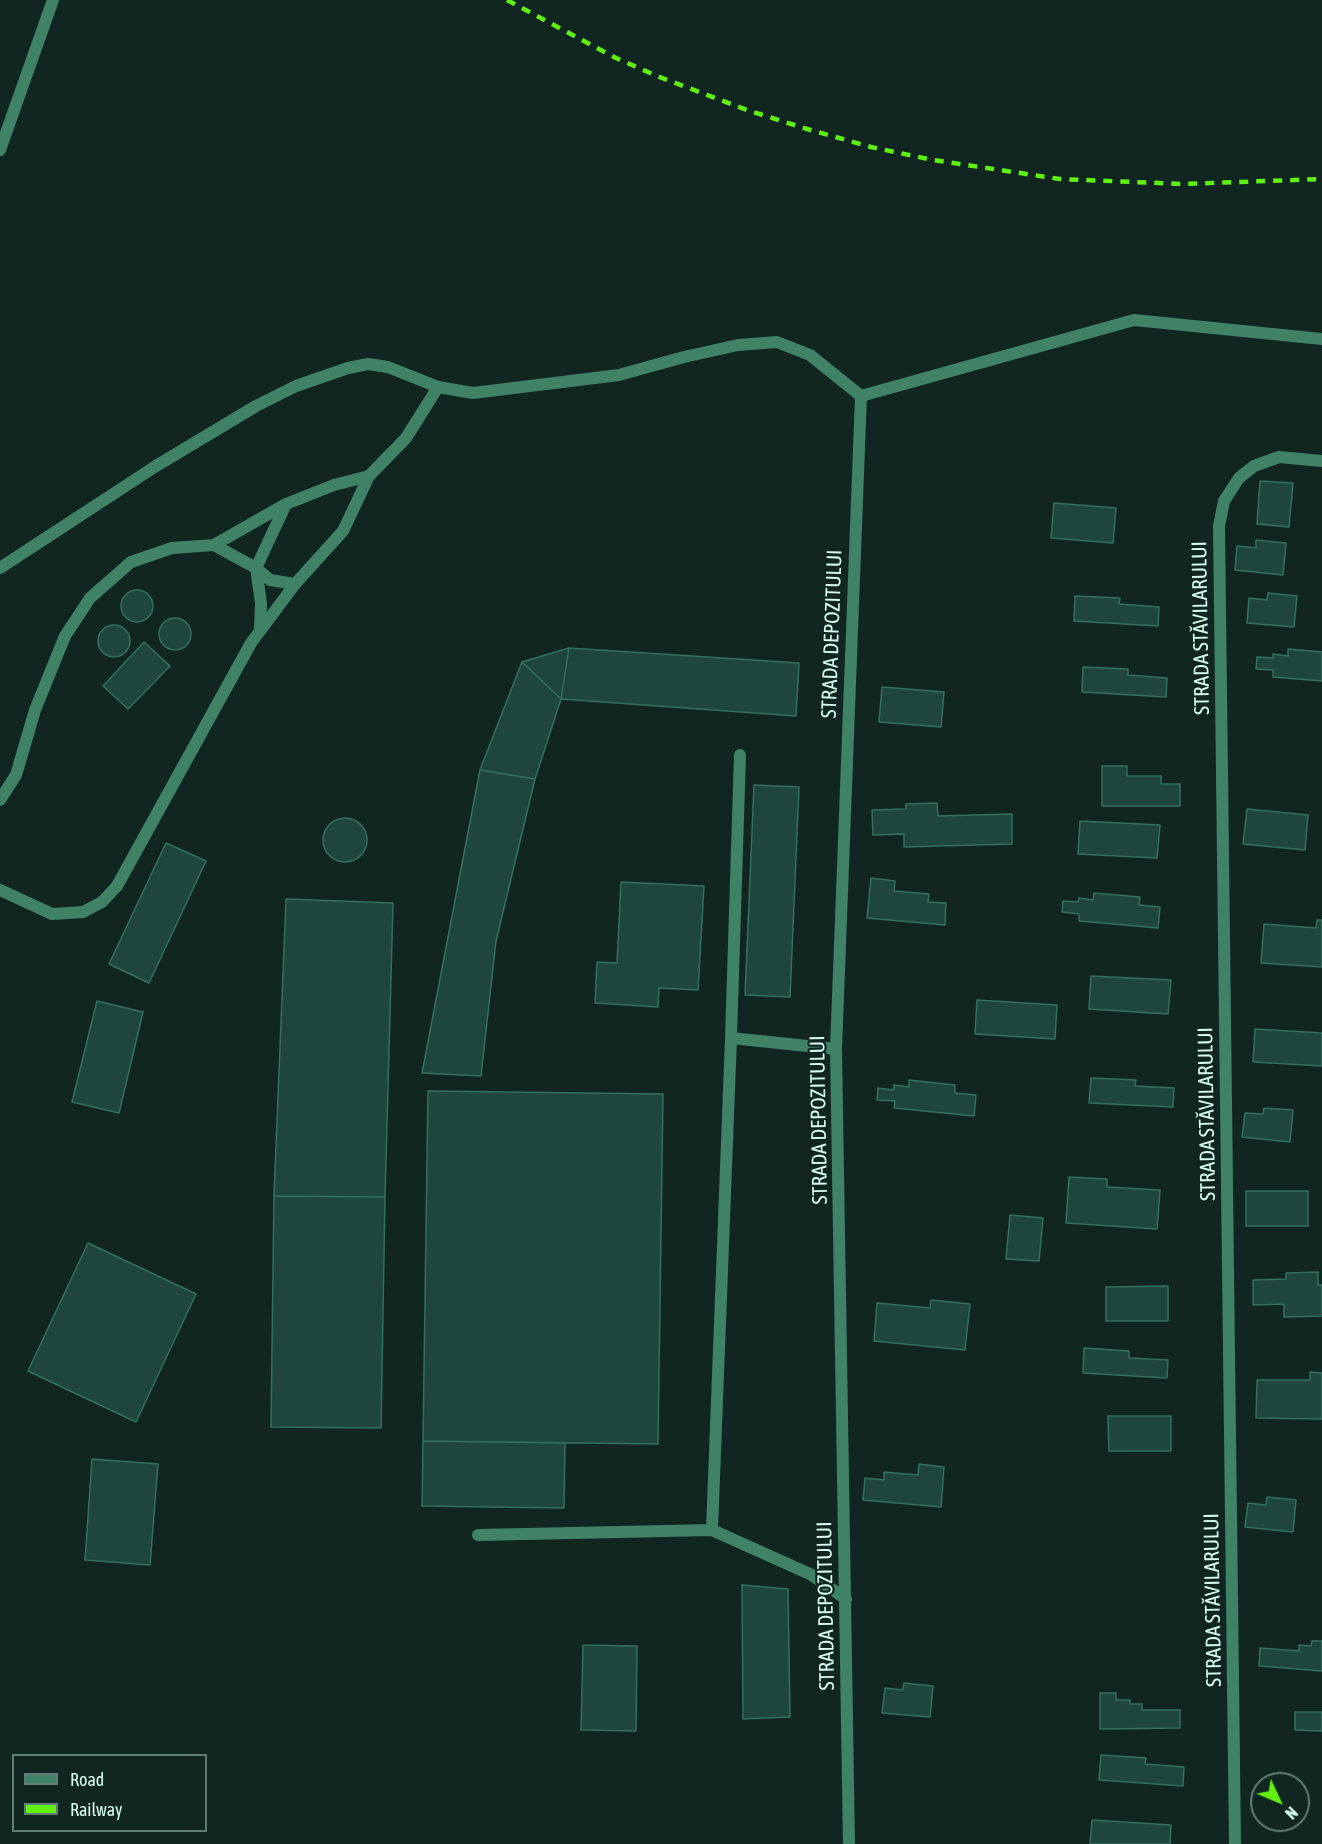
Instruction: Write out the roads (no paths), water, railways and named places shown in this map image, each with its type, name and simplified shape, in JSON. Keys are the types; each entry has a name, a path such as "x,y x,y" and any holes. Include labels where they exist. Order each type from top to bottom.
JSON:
{"street":[{"path":"0,150 53,0"},
{"path":"0,568 156,466 256,406 296,386 348,368 368,364 388,367 438,387 473,393 619,375 738,345 777,342 810,355 861,396 1134,320 1322,339"},
{"path":"0,890 52,914 83,912 102,902 117,886 251,643 295,584 344,531 369,476 405,438 438,387"},
{"name":"STRADA DEPOZITULUI","path":"849,1844 836,1049 861,396"},
{"name":"STRADA STĂVILARULUI","path":"1235,1844 1219,526 1224,501 1239,478 1254,466 1279,457 1322,461"},
{"path":"0,800 16,775 35,710 64,636 90,598 131,562 172,548 214,545 286,504 334,485 369,476"},
{"path":"260,631 261,603 256,568 286,504"},
{"path":"214,545 256,568 270,580 295,584"},
{"path":"712,1530 740,755"},
{"path":"731,1038 836,1049"},
{"path":"478,1535 712,1530 812,1575 846,1599"}],"railway":[{"path":"507,0 616,58 657,76 747,110 871,147 933,160 1060,179 1183,184 1322,179"}]}
